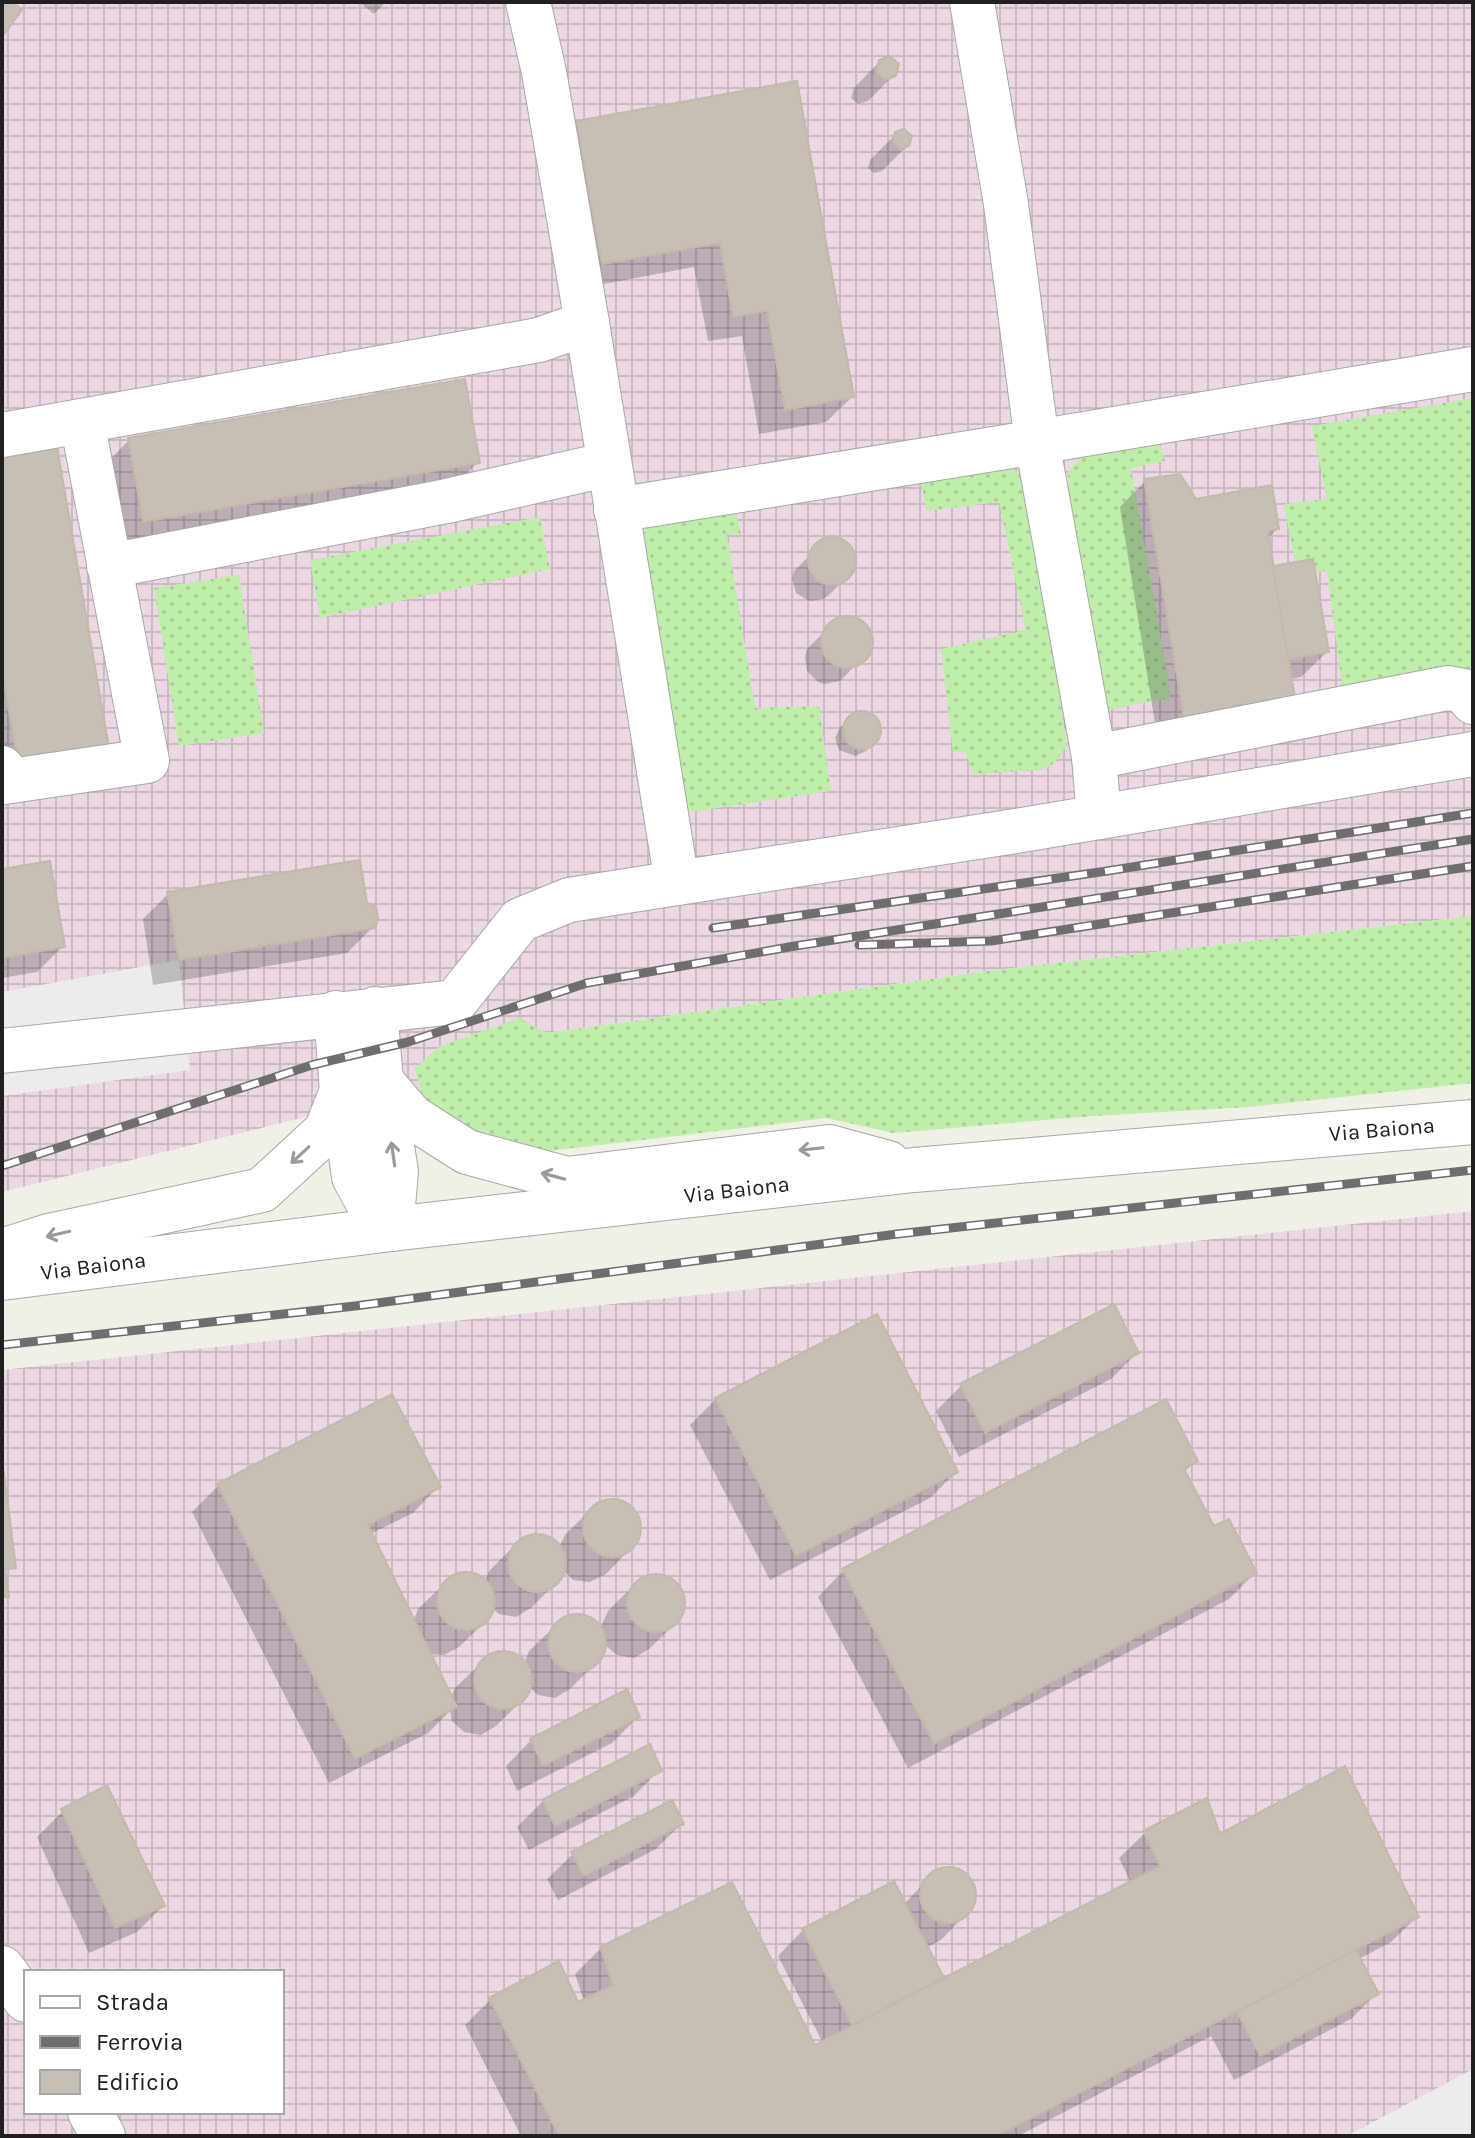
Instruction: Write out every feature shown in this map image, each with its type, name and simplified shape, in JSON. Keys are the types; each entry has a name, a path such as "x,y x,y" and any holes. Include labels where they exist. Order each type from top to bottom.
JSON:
{"street":[{"path":"528,2 544,72 587,323 677,883"},
{"path":"972,2 1006,204 1037,442 1094,757 1099,817"},
{"path":"2,435 539,340 587,323"},
{"path":"616,510 1473,369"},
{"path":"2,768 4,782 147,761 82,421"},
{"path":"109,566 447,501 609,464"},
{"path":"1094,757 1448,688 1464,691 1473,702"},
{"path":"2,1051 455,1002 520,920 569,900 1099,817 1473,754"},
{"path":"356,1011 362,1086 354,1177 370,1206 391,1229"},
{"path":"362,1086 467,1152 567,1179 829,1147 914,1170"},
{"path":"2,1251 49,1236 262,1190 326,1131 362,1086"},
{"name":"Via Baiona","path":"2,1278 391,1229 914,1170 1473,1122"},
{"path":"2,1968 24,1997"},
{"path":"91,2114 103,2136"}],"shaded area":[{"path":"2,2 1473,2 1473,916 995,970 546,1033 427,1087 2,1192"},
{"path":"179,960 190,1070 2,1096 2,992"},
{"path":"1473,1211 1473,2136 2,2136 2,1370"},
{"path":"1473,2069 1473,2136 1347,2136"}],"green space":[{"path":"1473,398 1473,670 1449,669 1342,686 1327,571 1297,573 1284,504 1327,499 1312,426"},
{"path":"1159,442 1165,461 1131,468 1171,698 1106,710 1069,508 1068,472 1083,455"},
{"path":"1001,466 1023,473 1031,496 1067,746 1053,764 1041,770 972,774 966,752 953,752 941,649 1026,630 999,502 926,511 921,478"},
{"path":"735,508 741,534 727,534 755,708 819,706 831,791 691,812 680,802 643,533 661,520"},
{"path":"540,517 550,569 320,618 310,560"},
{"path":"239,575 264,733 179,746 154,588"},
{"path":"1473,916 1473,1083 1249,1107 893,1133 827,1118 549,1151 469,1133 423,1100 415,1068 440,1046 519,1018 547,1033 995,970"}],"building":[{"path":"2,2 12,2 22,10 2,37"},
{"path":"890,56 899,64 896,76 885,80 876,72 879,60"},
{"path":"797,81 854,397 785,410 767,311 733,317 720,243 602,264 576,121"},
{"path":"904,129 912,136 909,146 900,149 893,141 895,132"},
{"path":"465,379 480,463 143,522 128,438"},
{"path":"56,441 109,748 18,764 2,671 2,451"},
{"path":"1180,474 1196,499 1272,485 1279,529 1268,531 1297,711 1186,730 1144,479"},
{"path":"832,537 849,544 856,561 849,578 832,585 815,578 808,561 815,544"},
{"path":"1313,559 1329,652 1288,659 1273,566"},
{"path":"847,616 865,624 873,642 865,660 847,668 829,660 821,642 829,624"},
{"path":"862,711 876,716 881,730 876,744 862,749 848,744 843,730 848,716"},
{"path":"360,860 367,903 376,906 378,919 375,928 179,960 167,892"},
{"path":"50,861 65,947 2,958 2,869"},
{"path":"1114,1304 1139,1353 985,1433 960,1384"},
{"path":"877,1314 958,1472 796,1556 715,1398"},
{"path":"392,1394 441,1487 368,1525 457,1707 355,1759 217,1484"},
{"path":"1166,1399 1198,1461 1184,1469 1214,1526 1229,1519 1257,1573 934,1744 842,1569"},
{"path":"2,1458 16,1568 5,1569 9,1597 2,1597"},
{"path":"612,1499 623,1501 632,1508 639,1517 639,1539 632,1548 623,1555 612,1557 601,1555 592,1548 585,1539 583,1528 585,1517 592,1508 601,1501"},
{"path":"537,1534 548,1536 557,1543 564,1552 564,1574 557,1583 548,1590 537,1592 526,1590 517,1583 510,1574 508,1563 510,1552 517,1543 526,1536"},
{"path":"466,1572 477,1574 486,1581 493,1590 493,1612 486,1621 477,1628 466,1630 455,1628 446,1621 439,1612 437,1601 439,1590 446,1581 455,1574"},
{"path":"656,1574 667,1576 676,1583 683,1592 683,1614 676,1623 667,1630 656,1632 645,1630 636,1623 629,1614 627,1603 629,1592 636,1583 645,1576"},
{"path":"577,1614 588,1616 597,1623 604,1632 604,1654 597,1663 588,1670 577,1672 566,1670 557,1663 550,1654 548,1643 550,1632 557,1623 566,1616"},
{"path":"503,1651 514,1653 523,1660 530,1669 530,1691 523,1700 514,1707 503,1709 492,1707 483,1700 476,1691 474,1680 476,1669 483,1660 492,1653"},
{"path":"627,1689 640,1717 543,1766 530,1739"},
{"path":"650,1744 662,1771 555,1826 542,1800"},
{"path":"1345,1766 1419,1917 997,2136 559,2136 489,1998 559,1961 578,2002 613,1985 600,1947 732,1882 815,2045 1160,1866 1143,1831 1207,1798 1220,1834"},
{"path":"107,1785 165,1906 115,1928 61,1809"},
{"path":"672,1800 684,1824 584,1876 571,1852"},
{"path":"948,1867 968,1875 976,1895 968,1915 948,1923 928,1915 920,1895 928,1875"},
{"path":"894,1881 944,1978 852,2025 802,1929"},
{"path":"1356,1950 1379,1994 1260,2056 1237,2012"}],"railway":[{"path":"713,928 1107,871 1473,813"},
{"path":"2,1166 312,1065 408,1042 587,983 789,947 1473,839"},
{"path":"859,945 991,941 1473,866"},
{"path":"2,1345 355,1306 897,1234 1473,1170"}]}
